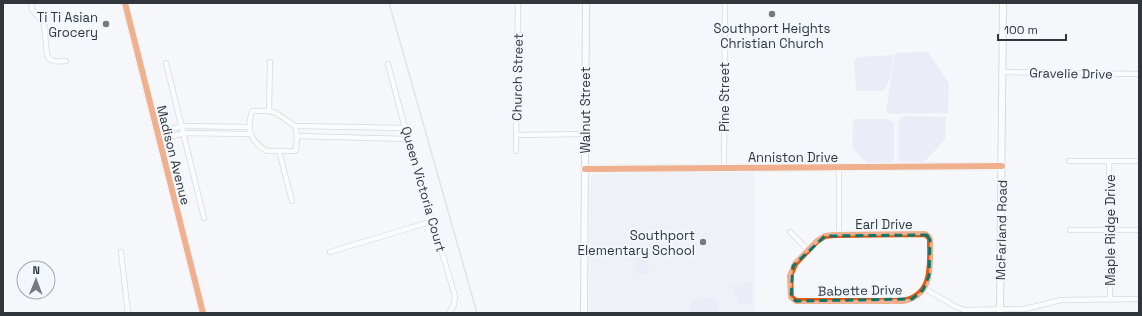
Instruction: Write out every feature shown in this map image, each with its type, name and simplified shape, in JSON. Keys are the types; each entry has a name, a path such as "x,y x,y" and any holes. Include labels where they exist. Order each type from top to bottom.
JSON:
{"street":[{"path":"31,3 32,10 44,23 47,55 49,60 52,62 66,61"},
{"name":"Madison Avenue","path":"125,3 203,313"},
{"name":"Church Street","path":"516,151 518,3"},
{"name":"Walnut Street","path":"584,313 586,3"},
{"name":"Pine Street","path":"724,168 725,3"},
{"name":"McFarland Road","path":"1000,311 1003,3"},
{"path":"269,111 270,62"},
{"path":"166,63 204,218"},
{"name":"Queen Victoria Court","path":"388,64 455,297 454,306 449,313"},
{"name":"Gravelie Drive","path":"1003,72 1139,74"},
{"path":"295,126 297,136 296,150 294,151 266,151 252,138 249,127 252,112 269,111 281,115 295,126 406,128"},
{"path":"157,132 182,126 249,127"},
{"path":"159,140 184,134 250,134"},
{"path":"516,135 585,134"},
{"path":"297,136 409,139"},
{"path":"279,151 292,201"},
{"path":"1069,161 1139,161"},
{"name":"Maple Ridge Drive","path":"1109,161 1110,299"},
{"name":"Anniston Drive","path":"585,169 1002,166"},
{"path":"839,167 839,235"},
{"path":"330,252 433,221"},
{"path":"1070,230 1139,230"},
{"path":"790,232 808,250"},
{"name":"Earl Drive","path":"792,300 790,295 791,272 794,264 821,238 832,235 925,234 930,240 930,272 924,288"},
{"path":"121,252 128,313"},
{"path":"924,288 962,309 1000,311 1025,309 1062,300 1139,299"},
{"name":"Babette Drive","path":"792,300 796,302 903,301 914,298 924,288"}],"highlighted area":[{"path":"927,235 930,240 929,276 923,290 912,299 796,301 791,297 793,266 825,236"}],"shaded area":[{"path":"928,52 949,83 948,113 889,114 886,111 895,53"},
{"path":"893,55 892,69 886,87 883,91 856,91 854,61 858,57"},
{"path":"903,116 946,117 945,140 924,162 899,161 899,120"},
{"path":"853,119 889,119 894,123 894,162 867,163 852,148"},
{"path":"754,172 755,313 589,313 590,179 593,174"},
{"path":"640,255 644,259 648,260 647,266 651,272 647,274 638,273 633,267 637,257"},
{"path":"746,282 752,282 752,304 738,304 738,300 734,295 735,292 732,289 732,286 736,285 740,288"},
{"path":"717,298 717,313 691,313 691,299"}],"railway":[{"path":"389,3 477,313"}],"cycle path":[{"path":"125,3 203,313"},
{"path":"585,169 1002,166"},
{"path":"925,234 930,240 930,269 925,286 913,298 903,301 796,301 791,297 790,276 795,264 817,241 825,236 925,234"}],"place":[{"name":"Southport Heights Christian Church","path":"772,14"},
{"name":"Ti Ti Asian Grocery","path":"106,24"},
{"name":"Southport Elementary School","path":"703,242"}]}
